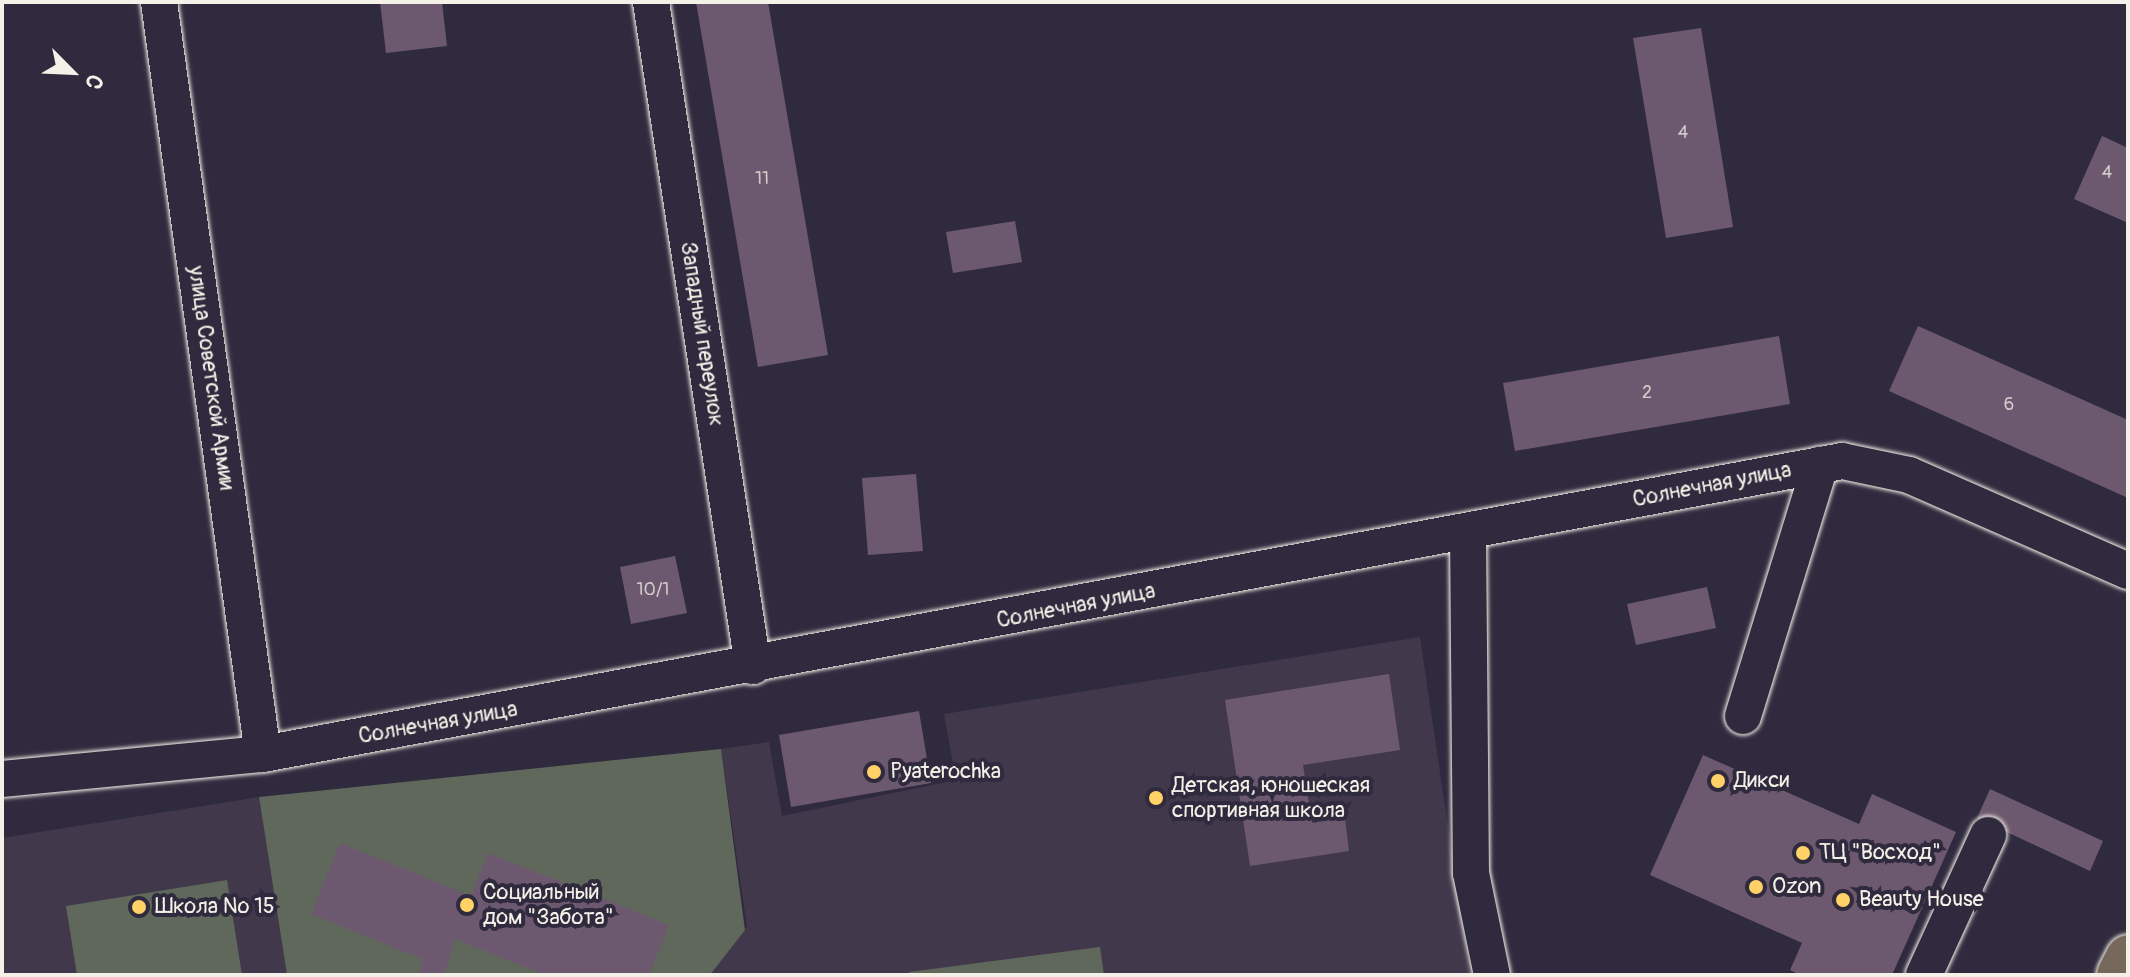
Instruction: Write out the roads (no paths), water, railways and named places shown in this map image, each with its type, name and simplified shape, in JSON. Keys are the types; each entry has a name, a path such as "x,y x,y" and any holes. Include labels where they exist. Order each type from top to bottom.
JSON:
{"main road":[{"path":"2119,975 2128,957"}],"street":[{"name":"улица Советской Армии","path":"159,2 263,754"},
{"name":"Западный переулок","path":"651,2 753,666"},
{"name":"Солнечная улица","path":"2,779 263,754 753,666 1842,461 1909,475 2128,571"},
{"path":"1743,716 1820,465"},
{"path":"1468,533 1471,873 1492,975"},
{"path":"1924,975 1988,835"}],"place":[{"name":"Pyaterochka","path":"874,772"},
{"name":"Дикси","path":"1718,781"},
{"name":"Детская, юношеская спортивная школа","path":"1156,798"},
{"name":"ТЦ \"Восход\"","path":"1803,853"},
{"name":"Ozon","path":"1756,887"},
{"name":"Beauty House","path":"1843,900"},
{"name":"Социальный дом \"Забота\"","path":"467,905"},
{"name":"Школа № 15","path":"139,907"}]}
